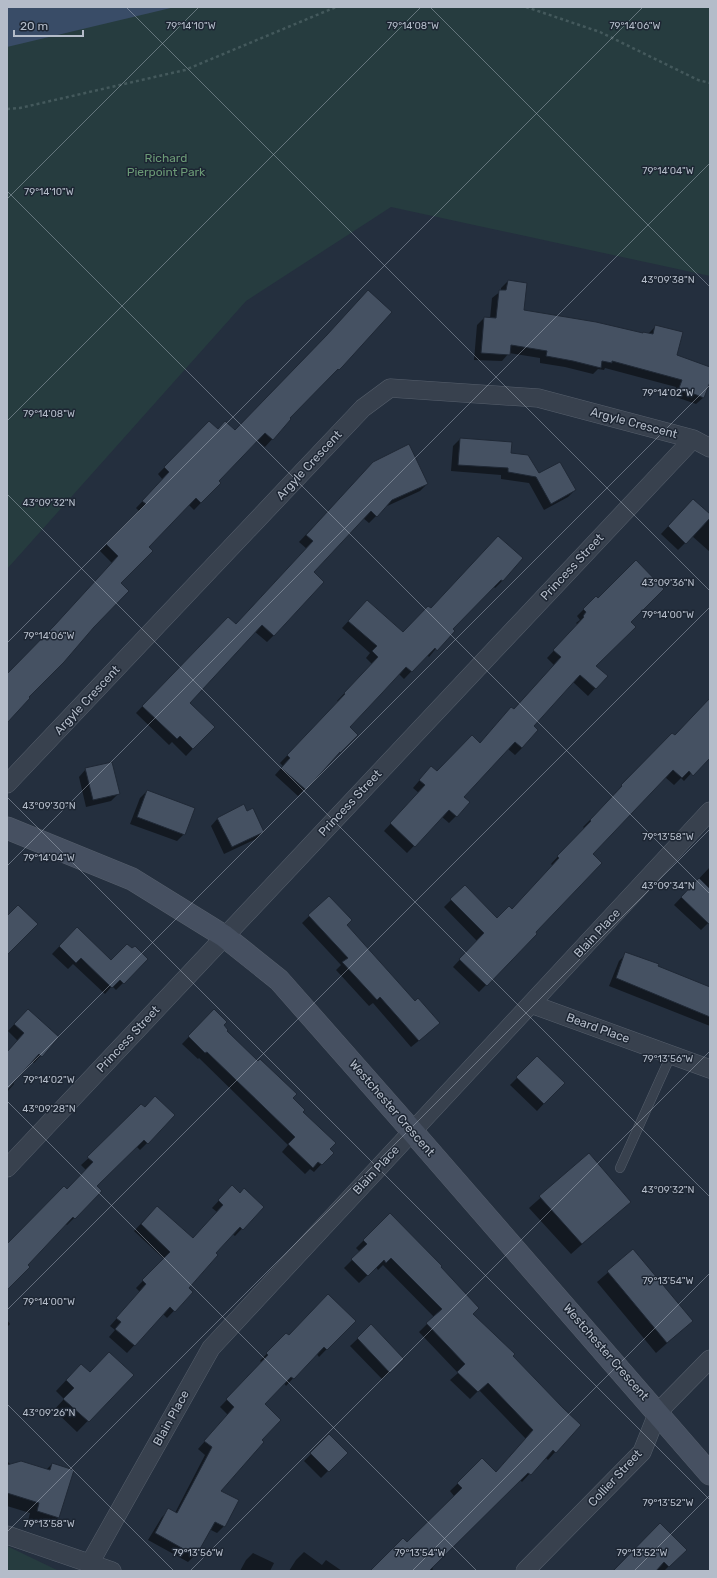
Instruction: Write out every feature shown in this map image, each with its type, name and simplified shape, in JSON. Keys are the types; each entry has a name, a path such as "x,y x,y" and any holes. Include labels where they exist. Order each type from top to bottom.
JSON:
{"main road":[{"name":"Westchester Crescent","path":"7,828 132,879 224,936 279,980 658,1412 710,1474"}],"street":[{"name":"Argyle Crescent","path":"7,784 363,408 390,388 538,398 693,439 710,448"},
{"name":"Princess Street","path":"7,1168 693,439"},
{"name":"Blain Place","path":"90,1563 211,1348 710,811"},
{"name":"Beard Place","path":"531,1004 710,1069"},
{"name":"Collier Street","path":"525,1571 642,1452 658,1412 710,1359"},
{"path":"7,1535 112,1571"}],"lane":[{"path":"620,1168 671,1055"}],"path":[{"path":"7,109 20,108 185,70 336,7"},
{"path":"526,7 600,32 698,80 710,83"}],"green space":[{"name":"Richard Pierpoint Park","path":"7,7 710,7 710,276 391,207 246,301 7,569"},
{"path":"7,1546 59,1571 7,1571"}],"water":[{"path":"7,7 175,7 7,47"}],"building":[{"path":"508,280 527,283 524,310 596,322 643,333 653,334 655,325 683,332 677,355 710,367 710,382 704,398 679,388 682,380 612,361 612,363 602,361 601,368 546,356 547,351 511,345 510,355 481,353 484,317 496,318 499,290 506,290"},
{"path":"368,290 392,312 343,366 339,370 338,369 290,418 291,419 273,440 265,433 219,481 221,483 201,503 196,498 149,547 153,551 121,583 129,591 94,627 64,662 29,697 30,698 7,723 7,674 54,626 118,556 106,544 146,504 142,501 169,472 164,467 209,421 218,429 225,421 235,430 327,335"},
{"path":"460,438 512,442 511,453 528,455 539,473 560,462 576,490 551,504 536,477 508,472 508,468 458,465"},
{"path":"409,444 428,484 392,500 377,517 371,511 314,572 324,582 274,636 262,625 190,703 215,727 193,749 180,736 177,739 142,706 228,617 236,624 313,541 306,535 373,462"},
{"path":"693,499 710,514 710,518 686,544 668,526"},
{"path":"498,536 523,558 503,581 501,580 453,629 455,631 437,651 435,648 412,672 406,667 350,727 358,735 340,752 306,790 281,768 290,758 287,755 378,657 372,651 377,646 348,621 367,600 403,632 428,606 431,608"},
{"path":"636,560 664,589 631,622 636,627 596,666 608,676 596,689 580,675 534,726 538,730 522,748 515,742 464,797 470,802 457,817 449,810 415,847 390,823 425,785 419,780 431,766 437,771 472,735 480,743 511,707 514,709 561,657 553,650 584,617 583,616 586,612 583,609 596,596 598,598"},
{"path":"710,698 710,758 693,776 689,771 682,778 673,770 593,854 602,863 487,986 459,959 484,933 450,899 465,885 497,918 509,906 512,909 559,858 557,856 591,821 590,820 622,786 621,785 672,733 675,735"},
{"path":"112,762 120,794 93,800 85,768"},
{"path":"147,790 195,808 185,835 137,817"},
{"path":"244,804 247,811 253,808 264,832 232,847 217,818"},
{"path":"699,878 710,889 710,925 681,897"},
{"path":"329,896 352,920 347,925 415,1001 418,998 440,1023 419,1041 380,997 377,1000 342,962 348,958 308,915"},
{"path":"18,905 38,924 7,955 7,916"},
{"path":"77,927 111,960 127,944 132,948 135,946 148,959 124,984 120,980 112,988 81,958 76,963 59,946"},
{"path":"625,952 659,964 658,966 710,987 710,1017 616,978"},
{"path":"28,1009 59,1037 42,1057 39,1054 7,1090 7,1052 24,1033 14,1024"},
{"path":"214,1009 227,1022 224,1025 228,1030 227,1031 258,1061 260,1059 297,1094 293,1098 305,1110 303,1112 336,1143 330,1149 334,1153 322,1165 318,1162 313,1168 288,1144 295,1137 207,1052 205,1053 188,1036"},
{"path":"537,1056 565,1083 544,1104 516,1077"},
{"path":"155,1096 175,1115 148,1144 144,1140 97,1186 102,1191 75,1219 73,1217 28,1265 30,1267 7,1290 7,1244 64,1186 67,1189 93,1162 87,1157 141,1104 145,1107"},
{"path":"589,1153 631,1202 582,1244 539,1196"},
{"path":"232,1185 240,1193 244,1188 264,1207 243,1230 240,1227 216,1253 218,1255 189,1288 193,1292 175,1312 170,1307 135,1346 115,1329 121,1322 116,1318 146,1284 142,1280 170,1252 141,1224 157,1206 193,1238 223,1205 218,1200"},
{"path":"390,1213 442,1266 441,1267 479,1308 473,1314 515,1354 513,1356 581,1425 556,1453 553,1450 531,1475 528,1473 429,1571 370,1571 403,1538 407,1542 462,1488 457,1483 482,1458 496,1472 533,1430 488,1383 478,1392 457,1372 465,1364 426,1323 442,1309 391,1258 386,1263 384,1260 368,1276 351,1259 367,1244 363,1240"},
{"path":"633,1249 693,1321 667,1343 607,1271"},
{"path":"328,1294 356,1321 327,1350 324,1347 294,1379 291,1377 265,1404 281,1420 262,1440 264,1442 221,1491 239,1500 225,1527 215,1522 196,1556 155,1533 168,1508 177,1513 212,1447 204,1441 234,1407 226,1399 268,1355 266,1353 286,1333 289,1335"},
{"path":"371,1324 404,1359 390,1373 357,1338"},
{"path":"109,1352 134,1375 89,1422 63,1399 74,1388 66,1380 81,1364 90,1372"},
{"path":"329,1434 348,1453 329,1472 310,1453"},
{"path":"21,1461 50,1470 52,1463 74,1470 59,1518 37,1511 39,1503 7,1493 7,1465"},
{"path":"660,1523 687,1550 669,1567 664,1562 656,1571 613,1571"}]}
